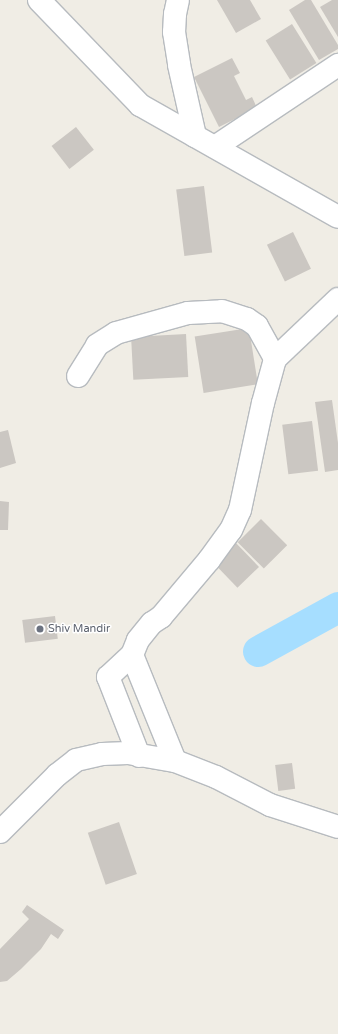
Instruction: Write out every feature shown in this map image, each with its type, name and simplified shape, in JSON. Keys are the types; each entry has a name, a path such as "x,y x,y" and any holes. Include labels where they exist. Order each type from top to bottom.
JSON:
{"street":[{"path":"39,0 140,105 187,133 215,147 338,217"},
{"path":"178,0 175,14 174,32 187,133"},
{"path":"215,147 338,65"},
{"path":"140,756 108,677 132,655 138,640 152,623 161,617 209,560 231,530 240,510 263,403 283,352 308,330 338,299"},
{"path":"78,376 97,344 116,333 188,313 222,311 247,318 283,352"},
{"path":"132,655 175,761"},
{"path":"0,832 57,775 76,760 102,754 128,753 175,761 216,777 270,805 338,827"}],"building":[{"path":"217,0 250,0 261,19 236,33"},
{"path":"305,0 311,0 338,45 338,49 319,60 289,10"},
{"path":"332,0 338,0 338,37 320,7"},
{"path":"292,24 316,63 290,79 266,40"},
{"path":"232,58 240,73 234,76 246,100 252,97 257,108 219,127 194,77"},
{"path":"76,127 94,150 69,169 52,146"},
{"path":"204,186 212,253 184,256 176,189"},
{"path":"293,232 311,269 285,282 267,245"},
{"path":"249,328 258,384 204,393 195,337"},
{"path":"186,334 188,377 133,380 131,337"},
{"path":"332,400 338,443 338,470 325,472 315,402"},
{"path":"312,421 318,471 288,474 282,425"},
{"path":"8,430 16,463 0,468 0,432"},
{"path":"0,501 9,502 8,530 0,530"},
{"path":"261,519 287,545 264,568 238,542"},
{"path":"234,541 259,567 237,588 212,562"},
{"name":"Shiv Mandir","path":"55,616 58,639 25,643 22,620"},
{"path":"292,763 295,789 278,791 275,765"},
{"path":"119,822 137,874 106,885 88,833"},
{"path":"27,905 64,930 58,939 51,934 41,949 21,969 7,981 0,982 0,949 29,919 22,912"}],"waterway":[{"path":"258,651 338,607"}],"place":[{"name":"Shiv Mandir","path":"40,629"}]}
